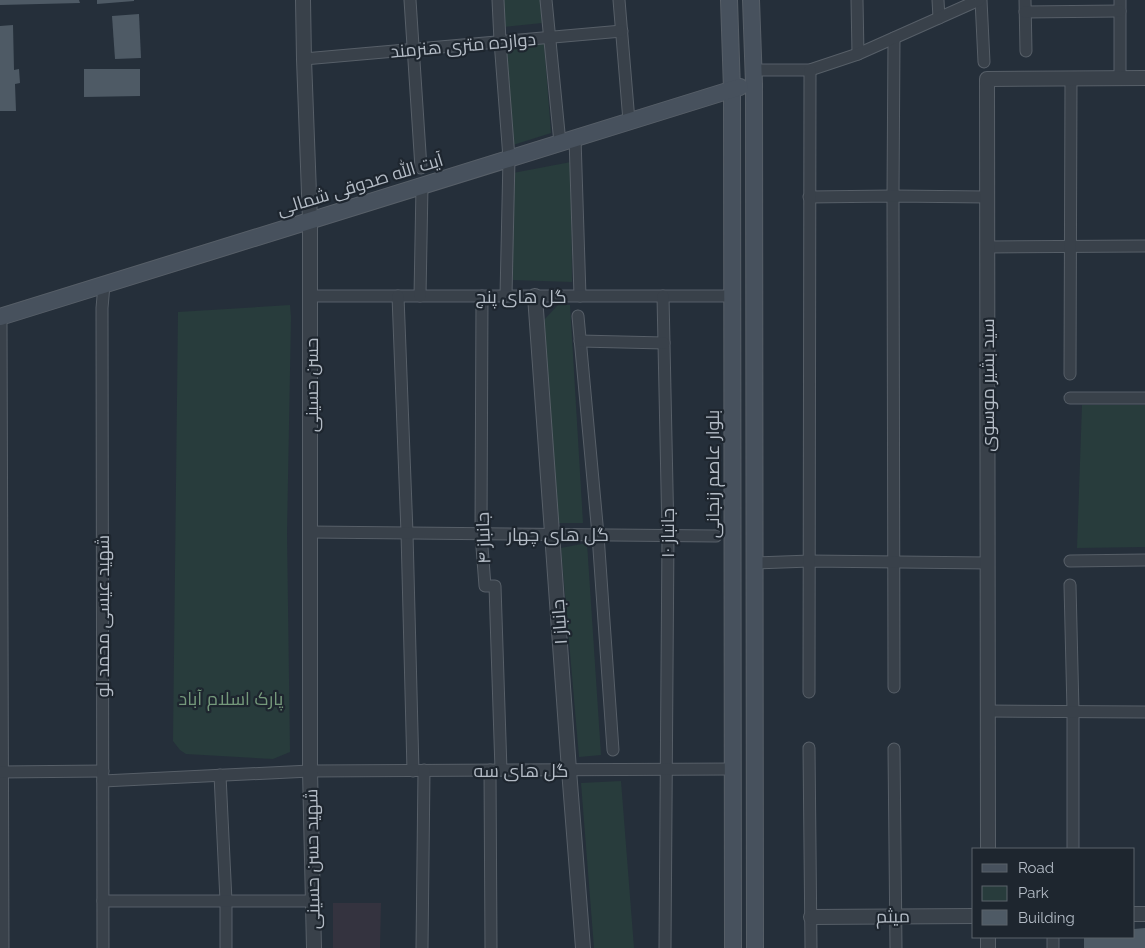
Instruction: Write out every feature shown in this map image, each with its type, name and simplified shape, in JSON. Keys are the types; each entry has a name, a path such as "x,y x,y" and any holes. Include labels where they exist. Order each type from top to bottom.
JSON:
{"main road":[{"name":"بلوار عاصم زنجانی","path":"729,0 732,90 733,948"},
{"path":"751,0 753,77 756,948"},
{"name":"آیت الله صدوقی شمالی","path":"0,317 732,90 753,77"}],"street":[{"name":"حسن حسینی","path":"303,0 311,296 310,771"},
{"path":"410,0 421,168"},
{"path":"498,0 510,158 506,296"},
{"path":"546,0 549,37 568,140 580,296"},
{"path":"619,0 629,121"},
{"path":"857,0 858,54"},
{"path":"938,0 938,18"},
{"path":"753,77 810,70 858,54 980,0 984,62"},
{"path":"1026,51 1025,6 1120,6 1120,78"},
{"name":"دوازده متری هنرمند","path":"304,58 622,30"},
{"path":"894,38 894,687"},
{"path":"809,692 810,70"},
{"path":"1070,374 1071,78"},
{"name":"سید بشیر موسوی","path":"988,848 986,79 1145,78"},
{"path":"420,296 422,186"},
{"path":"809,197 987,197"},
{"path":"987,247 1145,246"},
{"name":"شهید عیسی محمد لو","path":"103,948 102,308 104,285"},
{"name":"گل های پنج","path":"311,296 732,296"},
{"path":"398,296 406,533 418,770 422,948"},
{"name":"جانباز ۴","path":"482,296 481,534 485,586 495,586 495,770"},
{"name":"جانباز ۱","path":"535,296 583,948"},
{"name":"جانباز ۱۰","path":"663,296 668,535 665,948"},
{"path":"578,316 598,534 613,750"},
{"path":"0,317 3,948"},
{"path":"580,341 664,343"},
{"path":"1070,398 1145,398"},
{"name":"گل های چهار","path":"310,532 716,536"},
{"path":"1070,561 1145,560"},
{"path":"755,563 810,561 988,563"},
{"path":"1070,584 1073,711 1073,848"},
{"path":"988,711 1145,712"},
{"path":"809,748 812,948"},
{"path":"894,749 896,948"},
{"name":"گل های سه","path":"1,772 103,776 220,775 310,771 732,769"},
{"path":"491,948 495,770"},
{"name":"شهید حسن حسینی","path":"310,771 314,948"},
{"path":"220,775 226,901 226,948"},
{"path":"103,901 313,901"},
{"name":"میثم","path":"811,917 972,916"}],"shaded area":[{"path":"333,903 381,903 380,948 333,948"}],"green space":[{"path":"501,0 540,0 542,23 504,27"},
{"path":"544,43 551,133 513,145 505,46"},
{"path":"571,162 572,282 513,280 513,173"},
{"name":"پارک اسلام آباد","path":"290,305 287,533 290,752 273,759 186,754 173,741 178,312"},
{"path":"558,305 570,305 583,523 558,523 543,341 544,320"},
{"path":"1082,405 1145,405 1145,547 1077,548"},
{"path":"587,543 601,755 579,757 561,548"},
{"path":"621,781 634,948 594,948 581,783"}],"building":[{"path":"0,0 79,0 80,3 0,5"},
{"path":"97,0 134,0 134,1 97,4"},
{"path":"139,14 141,58 115,59 112,16"},
{"path":"13,25 14,70 19,69 20,83 15,84 16,111 0,111 0,26"},
{"path":"84,69 140,69 140,96 84,97"},
{"path":"1145,928 1145,948 1084,948 1084,938 1135,938 1135,929"}]}
